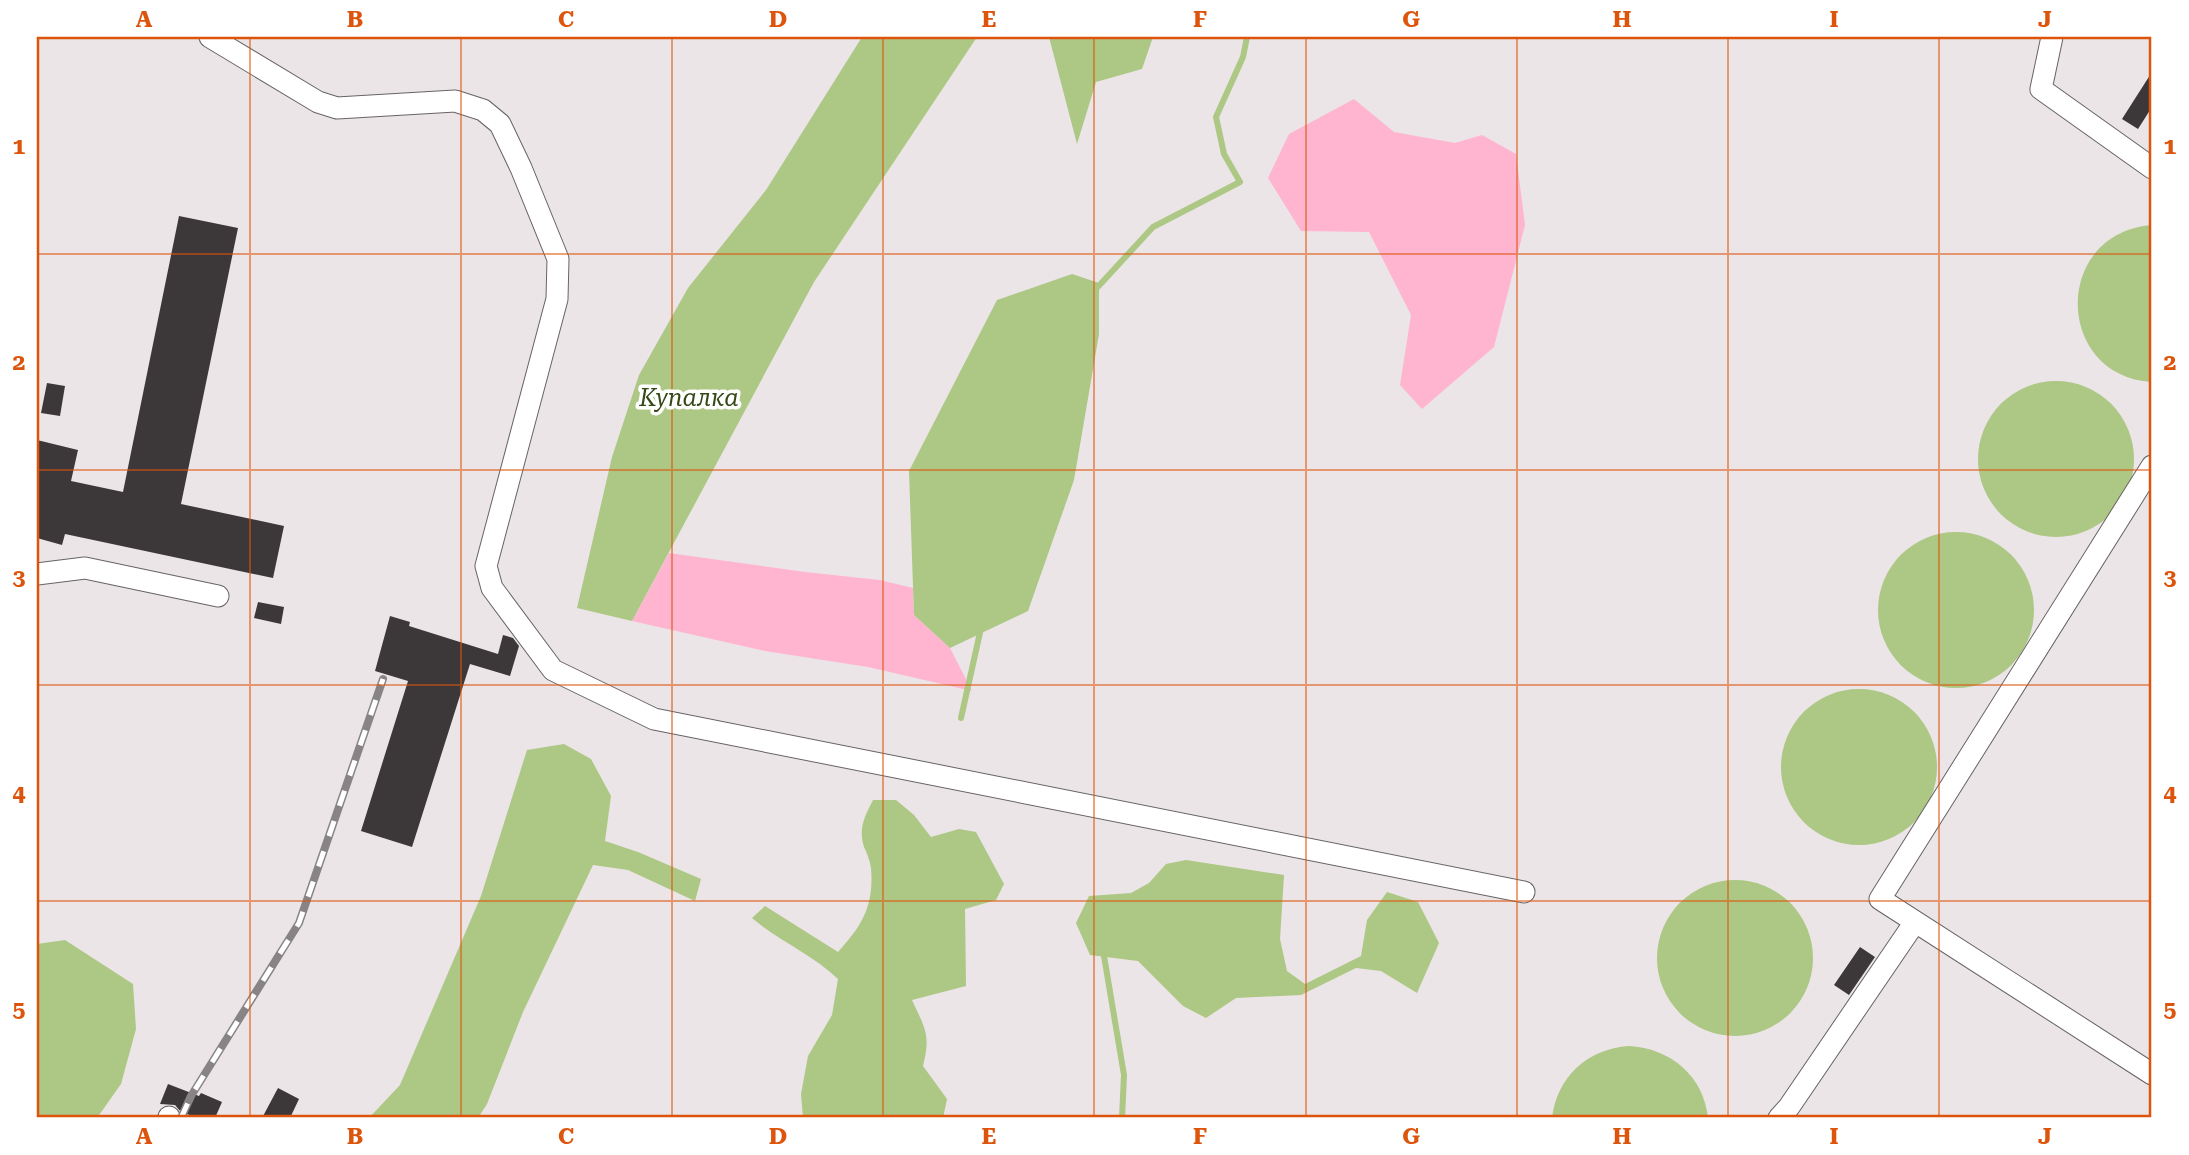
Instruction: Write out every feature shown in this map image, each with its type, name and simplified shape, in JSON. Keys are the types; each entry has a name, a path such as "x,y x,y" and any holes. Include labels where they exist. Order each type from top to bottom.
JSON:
{"street":[{"path":"210,37 318,102 337,108 455,101 483,110 500,124 521,167 558,259 557,299 486,566 492,588 553,670 654,719 1524,892"},
{"path":"2052,37 2041,89 2152,168"},
{"path":"2152,466 1880,899 2152,1074"},
{"path":"37,574 85,568 218,596"},
{"path":"1779,1118 1915,922"}],"shaded area":[{"path":"1354,99 1394,132 1455,143 1482,135 1516,154 1525,225 1494,347 1422,409 1400,385 1411,315 1369,232 1301,231 1268,178 1289,134"},
{"path":"669,553 880,580 913,588 914,615 950,648 972,691 868,667 765,651 632,621"}],"water":[{"name":"Купалка","path":"862,37 977,37 814,282 632,621 577,608 612,457 639,375 688,288 766,190"},
{"path":"1049,37 1153,37 1142,69 1096,82 1077,144"},
{"path":"2152,225 2152,382 2120,374 2097,356 2083,332 2078,304 2082,277 2096,252 2119,234"},
{"path":"1072,274 1099,283 1099,334 1074,480 1028,611 950,648 914,615 909,471 997,300"},
{"path":"2056,381 2086,387 2111,404 2128,429 2134,459 2128,489 2111,514 2086,531 2056,537 2026,531 2001,514 1984,489 1978,459 1984,429 2001,404 2026,387"},
{"path":"1956,532 1986,538 2011,555 2028,580 2034,610 2028,640 2011,665 1986,682 1956,688 1926,682 1901,665 1884,640 1878,610 1884,580 1901,555 1926,538"},
{"path":"1859,689 1889,695 1914,712 1931,737 1937,767 1931,797 1914,822 1889,839 1859,845 1829,839 1804,822 1787,797 1781,767 1787,737 1804,712 1829,695"},
{"path":"564,744 591,759 611,796 605,841 701,879 695,901 628,870 593,865 523,1012 487,1104 478,1118 369,1118 400,1085 481,896 527,750"},
{"path":"873,800 896,800 914,815 931,837 959,829 976,832 1004,884 996,900 965,909 966,986 912,1000 925,1032 923,1066 947,1099 943,1118 803,1118 801,1094 808,1056 832,1015 838,979 752,918 765,906 838,952 860,923 871,893 871,868 864,847 862,828"},
{"path":"1186,860 1284,875 1280,939 1287,971 1305,984 1361,956 1367,920 1387,892 1418,902 1439,943 1417,993 1381,971 1356,968 1301,995 1236,998 1206,1018 1183,1006 1138,961 1090,955 1076,923 1089,896 1131,893 1149,883 1166,864"},
{"path":"1735,880 1765,886 1790,903 1807,928 1813,958 1807,988 1790,1013 1765,1030 1735,1036 1705,1030 1680,1013 1663,988 1657,958 1663,928 1680,903 1705,886"},
{"path":"65,940 133,984 136,1029 121,1084 97,1118 37,1118 37,944"},
{"path":"1629,1046 1658,1052 1682,1067 1700,1089 1708,1118 1552,1118 1560,1090 1577,1068 1600,1053"}],"building":[{"path":"2152,72 2152,107 2138,129 2122,119"},
{"path":"179,216 238,228 181,504 284,526 273,578 65,534 62,545 37,538 37,440 78,450 71,481 123,492"},
{"path":"47,383 65,386 60,416 41,413"},
{"path":"258,602 284,607 281,624 254,618"},
{"path":"390,616 410,622 409,626 498,654 503,635 513,638 519,646 510,676 470,664 412,847 361,831 408,681 375,671"},
{"path":"1860,947 1875,957 1849,995 1834,985"},
{"path":"168,1084 222,1102 215,1118 198,1118 181,1112 175,1105 160,1104"},
{"path":"278,1088 299,1099 290,1118 262,1118"}],"waterway":[{"path":"1095,290 1153,227 1240,182 1224,154 1216,117 1243,57 1247,37"},
{"path":"961,718 981,628"},
{"path":"1104,956 1124,1075 1122,1118"}],"railway":[{"path":"181,1118 191,1096 299,923 383,679"}]}
